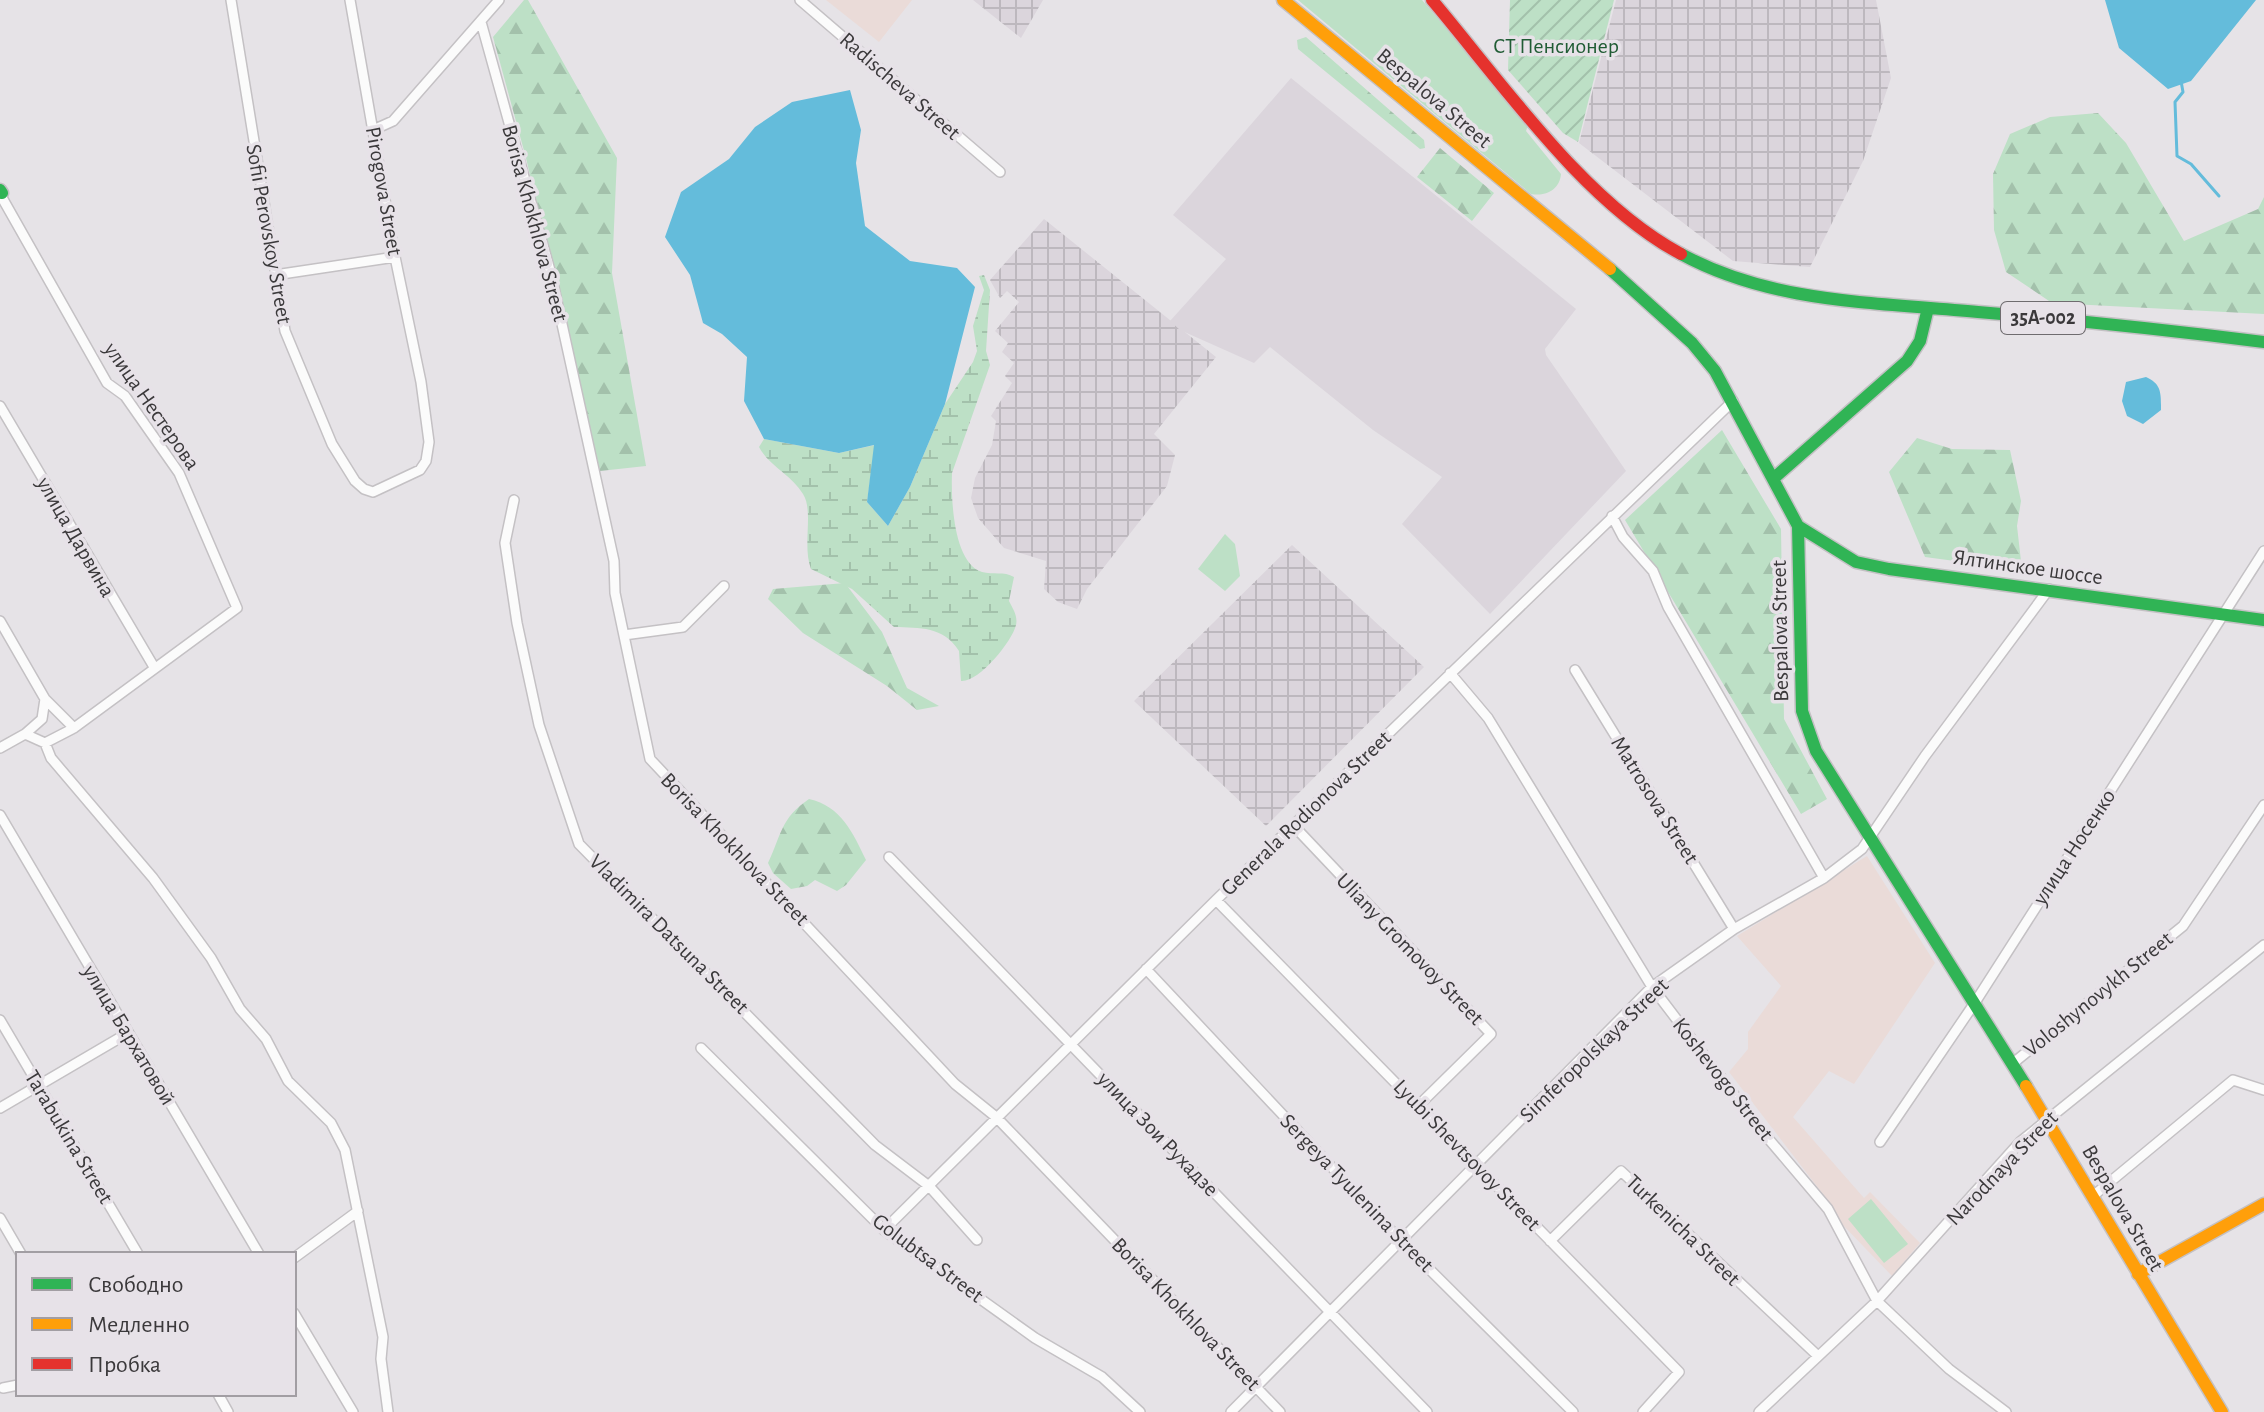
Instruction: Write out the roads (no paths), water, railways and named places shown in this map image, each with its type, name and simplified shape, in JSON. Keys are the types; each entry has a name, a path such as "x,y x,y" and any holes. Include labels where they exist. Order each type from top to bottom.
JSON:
{"main road":[{"name":"Bespalova Street","path":"1283,0 1633,288 1692,343 1733,401 1798,526 1802,711 1816,751 2047,1119 2222,1412"},
{"name":"35А-002","path":"1432,0 1590,186 1658,242 1695,264 1749,285 1806,296 2137,326 2264,342"},
{"path":"1773,479 1907,361 1920,341 1928,308"},
{"name":"Ялтинское шоссе","path":"1798,526 1856,562 2264,620"},
{"path":"1798,551 1807,542 1823,541"},
{"path":"2138,1274 2264,1204"}],"street":[{"name":"Sofii Perovskoy Street","path":"231,0 285,331 320,421 364,489 381,490 412,476 426,461 429,442 421,382"},
{"name":"Pirogova Street","path":"350,0 395,257 421,382"},
{"path":"373,130 393,121 499,0"},
{"name":"Radischeva Street","path":"800,0 1000,172"},
{"name":"Borisa Khokhlova Street","path":"481,22 551,274 614,561 624,635 650,759 955,1084 996,1117 1280,1412"},
{"name":"улица Нестерова","path":"1,192 107,383 125,396 179,473 237,608 154,667"},
{"path":"275,275 395,257"},
{"name":"Generala Rodionova Street","path":"884,1230 1216,900 1733,401"},
{"name":"улица Дарвина","path":"0,406 154,667"},
{"name":"Vladimira Datsuna Street","path":"514,500 505,543 517,623 539,725 579,844 875,1145 929,1186 977,1240"},
{"path":"1612,516 1623,537 1653,571 1668,607 1824,878"},
{"name":"улица Носенко","path":"1880,1142 1974,1004 2264,551"},
{"path":"624,635 683,627 724,586"},
{"name":"Simferopolskaya Street","path":"1231,1412 1652,987 1734,929 1824,878 1862,849 1869,835 2049,589"},
{"path":"0,621 45,699 74,728"},
{"path":"45,743 74,728 154,667"},
{"name":"Matrosova Street","path":"1575,670 1734,929"},
{"name":"Koshevogo Street","path":"1450,673 1488,718 1652,987 1761,1130 1828,1209 1877,1301 1949,1369 2006,1412"},
{"path":"0,748 25,734 42,719 45,699"},
{"path":"25,734 45,743 51,758 153,878 211,958 240,1009 266,1039 288,1081 339,1133 383,1337 381,1359 388,1412"},
{"name":"Voloshynovykh Street","path":"2012,1064 2183,926 2264,805"},
{"name":"улица Бархатовой","path":"0,815 258,1252"},
{"name":"Uliany Gromovoy Street","path":"1293,825 1491,1034 1419,1105"},
{"name":"улица Зои Рухадзе","path":"889,857 1427,1412"},
{"name":"Lyubi Shevtsovoy Street","path":"1216,900 1679,1372 1643,1412"},
{"name":"Narodnaya Street","path":"1759,1412 1877,1301 2020,1142 2264,945"},
{"name":"Sergeya Tyulenina Street","path":"1146,969 1401,1241 1573,1412"},
{"name":"Tarabukina Street","path":"0,1020 137,1252"},
{"path":"0,1108 128,1033"},
{"name":"Golubtsa Street","path":"701,1048 884,1230 1035,1338 1102,1377 1140,1412"},
{"path":"2093,1196 2233,1080 2264,1090"},
{"name":"Turkenicha Street","path":"1550,1241 1621,1171 1818,1356"},
{"path":"296,1257 358,1211"},
{"path":"0,1218 20,1252"},
{"path":"296,1316 353,1412"},
{"path":"3,1388 16,1385"}],"water":[{"path":"2105,0 2256,0 2191,81 2168,89 2119,48"},
{"path":"850,90 861,130 856,163 865,226 910,261 957,268 975,287 945,404 910,487 888,526 867,502 874,445 839,453 764,439 744,401 747,357 722,334 703,323 690,275 665,237 681,192 729,159 755,127 792,102"},
{"path":"2146,377 2158,386 2161,410 2143,424 2127,416 2122,401 2126,382"}],"waterway":[{"path":"2181,81 2183,92 2175,102 2177,156 2191,164 2219,196"}],"park label":[{"name":"СТ Пенсионер","path":"1556,46"}]}
